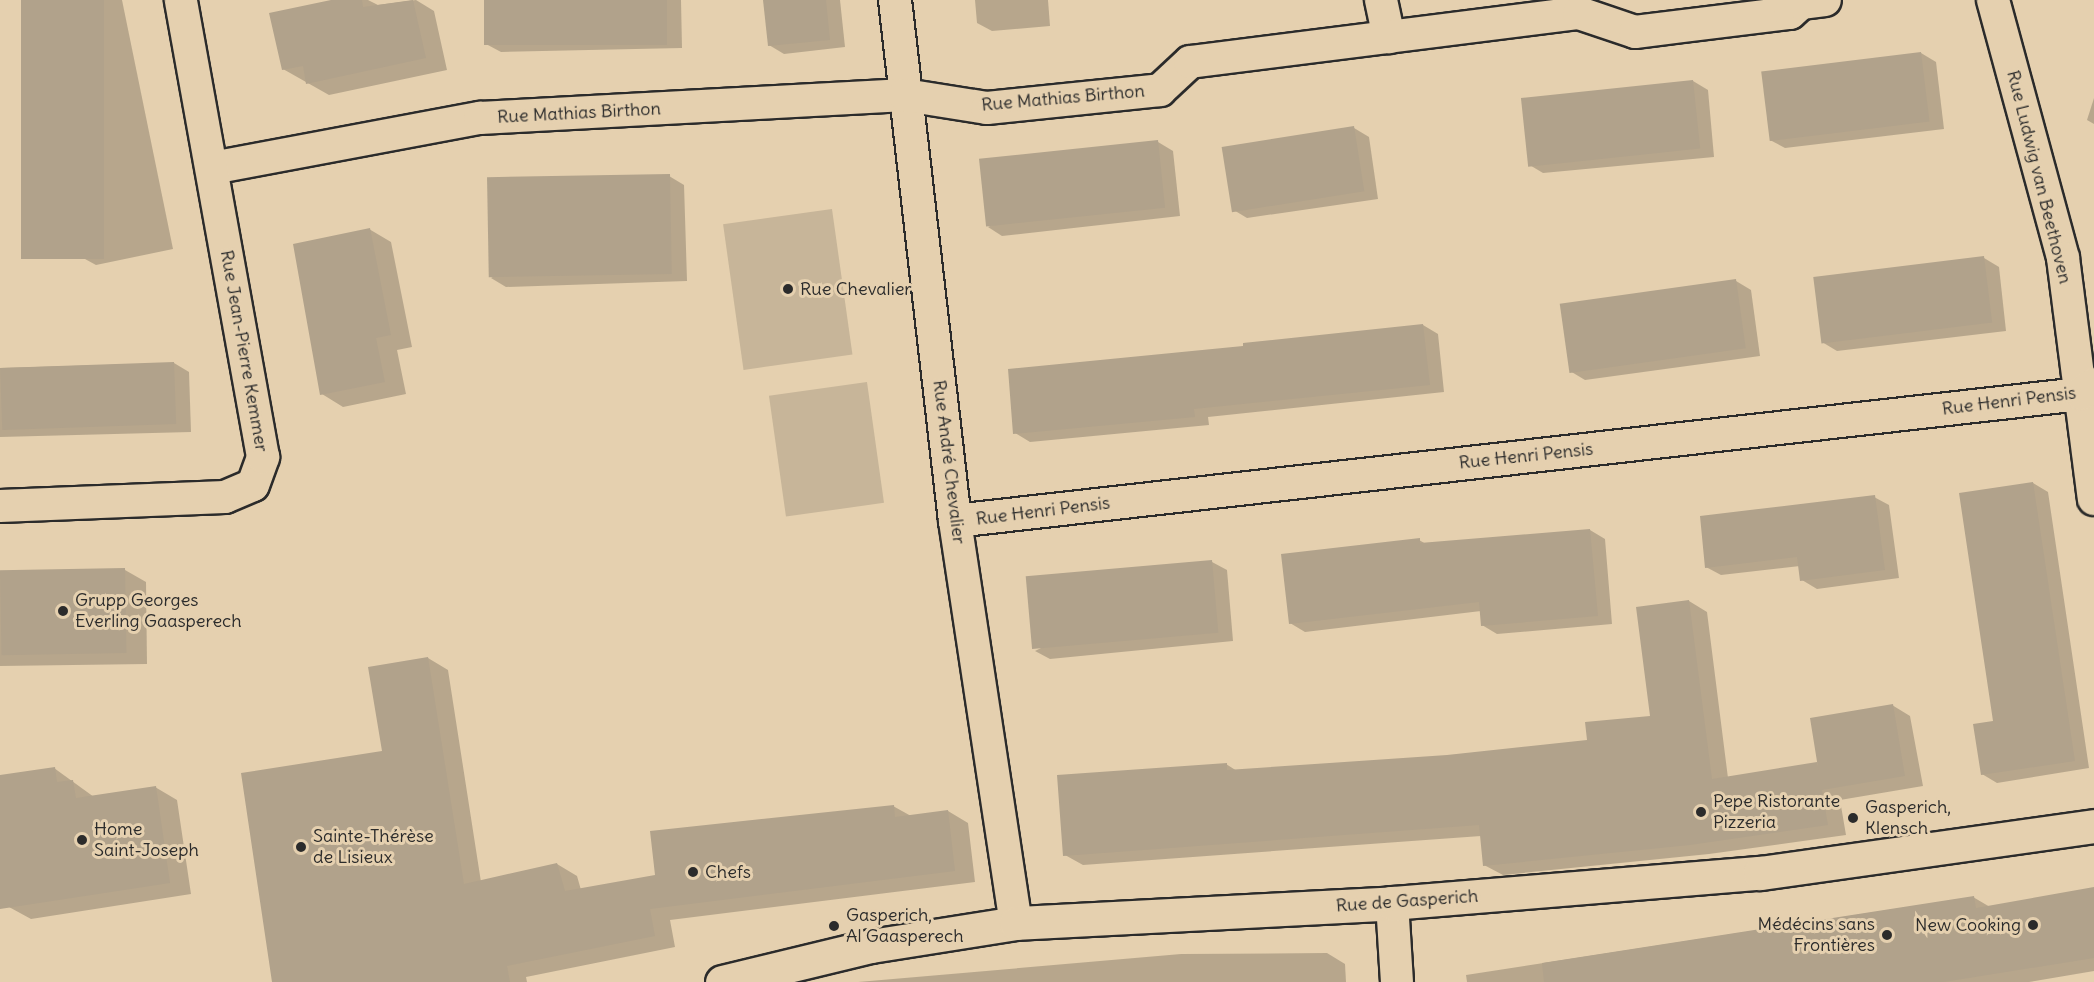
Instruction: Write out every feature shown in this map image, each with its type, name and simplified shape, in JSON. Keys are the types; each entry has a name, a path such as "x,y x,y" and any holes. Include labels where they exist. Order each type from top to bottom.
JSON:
{"street":[{"name":"Rue Jean-Pierre Kemmer","path":"0,506 225,496 253,485 263,457 181,0"},
{"name":"Rue André Chevalier","path":"895,0 955,521 1016,923"},
{"path":"1381,0 1389,37"},
{"name":"Rue Mathias Birthon","path":"212,168 480,118 905,95 987,108 1160,90 1190,62 1389,37 1478,13 1579,13 1635,32 1790,13 1801,3 1825,0"},
{"name":"Rue Ludwig van Beethoven","path":"1993,0 2063,258 2088,389 2094,499"},
{"name":"Rue Henri Pensis","path":"955,521 2088,389"},
{"name":"Rue de Gasperich","path":"722,982 871,946 1016,923 1392,903 1760,873 2094,826"},
{"path":"1392,903 1397,982"}],"shaded area":[{"name":"Rue Chevalier","path":"832,209 852,355 744,370 723,224"},
{"path":"867,382 884,503 786,517 769,396"}],"building":[{"path":"21,0 104,0 104,259 21,259"},
{"path":"331,0 362,0 363,7 413,0 426,58 306,84 303,66 282,70 269,13"},
{"path":"484,0 667,0 667,45 484,45"},
{"path":"763,0 826,0 830,40 768,46"},
{"path":"1921,52 1930,121 1770,141 1761,72"},
{"path":"1693,80 1700,149 1528,167 1521,98"},
{"path":"1354,126 1364,191 1232,212 1222,147"},
{"path":"1158,140 1165,208 986,226 979,159"},
{"path":"670,174 672,274 489,277 487,177"},
{"path":"370,228 391,335 376,338 385,382 320,395 293,244"},
{"path":"1984,256 1992,323 1821,343 1813,277"},
{"path":"1736,279 1746,348 1569,373 1560,304"},
{"path":"1423,324 1430,385 1194,409 1195,417 1013,434 1008,369 1243,346 1243,343"},
{"path":"174,362 176,424 2,430 0,368"},
{"path":"2033,482 2075,761 1981,775 1973,724 1993,721 1959,493"},
{"path":"1875,495 1885,570 1800,581 1797,557 1705,568 1700,516"},
{"path":"1590,529 1598,616 1481,626 1479,602 1289,624 1281,554 1420,538 1420,543"},
{"path":"1212,560 1218,633 1032,649 1026,576"},
{"name":"Grupp Georges Everling Gaasperech","path":"125,568 126,653 2,655 0,570"},
{"path":"1689,600 1712,779 1817,762 1819,774 1810,718 1893,704 1905,776 1822,790 1828,825 1690,845 1483,866 1479,825 1063,856 1057,775 1227,763 1227,770 1447,755 1587,740 1585,722 1650,716 1636,607"},
{"path":"428,657 464,884 557,863 565,891 655,875 650,831 894,805 895,817 948,810 955,871 650,909 655,936 507,966 510,982 272,982 241,773 382,751 368,667"},
{"name":"Home Saint-Joseph","path":"55,767 57,782 73,780 76,798 156,786 170,883 0,909 0,775"},
{"path":"2094,887 2094,958 1944,982 1544,982 1542,963 1974,896 1976,908"}],"place":[{"name":"Rue Chevalier","path":"788,289"},
{"name":"Grupp Georges Everling Gaasperech","path":"63,611"},
{"name":"Pepe Ristorante Pizzeria","path":"1701,812"},
{"name":"Gasperich, Klensch","path":"1853,818"},
{"name":"Home Saint-Joseph","path":"82,840"},
{"name":"Sainte-Thérèse de Lisieux","path":"301,847"},
{"name":"Chefs","path":"693,872"},
{"name":"New Cooking","path":"2033,925"},
{"name":"Gasperich, Al Gaasperech","path":"834,926"},
{"name":"Médécins sans Frontières","path":"1887,935"}]}
